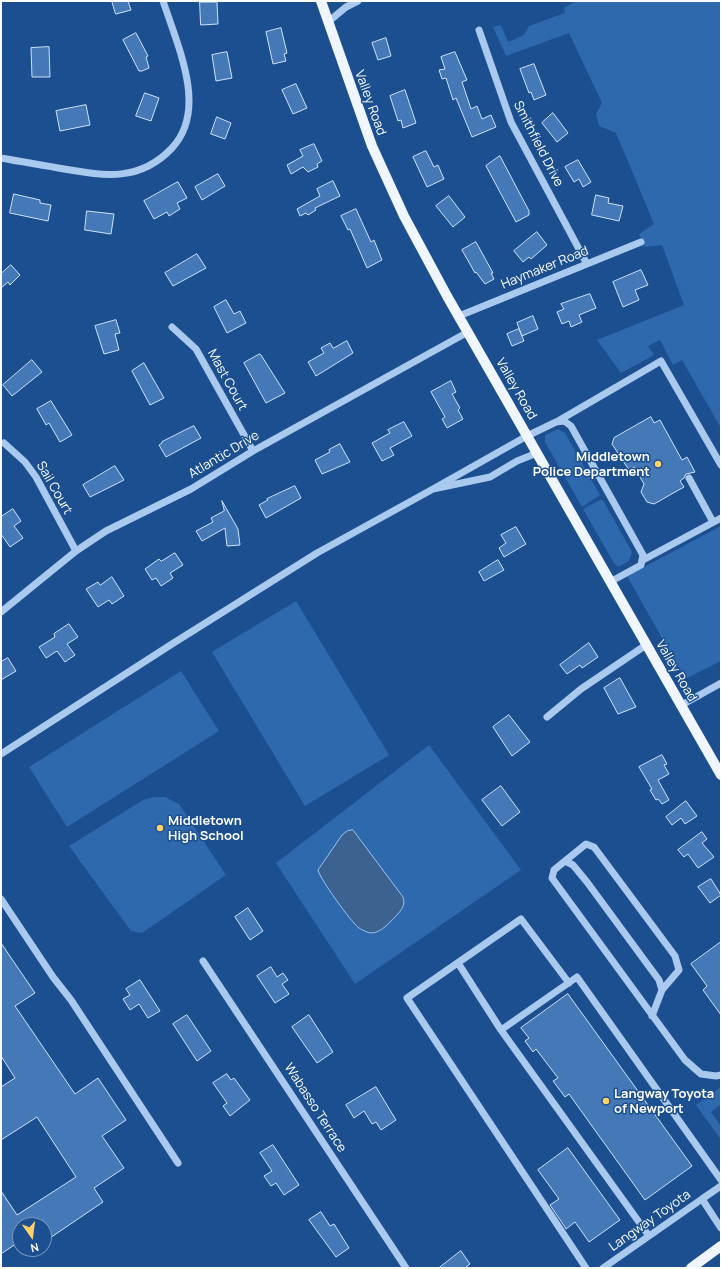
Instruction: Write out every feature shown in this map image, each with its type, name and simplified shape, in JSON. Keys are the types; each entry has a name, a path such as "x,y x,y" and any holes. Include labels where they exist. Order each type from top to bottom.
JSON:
{"main road":[{"name":"Valley Road","path":"321,1 372,146 404,216 458,316 680,706 721,774"},
{"path":"691,1268 721,1246"}],"street":[{"path":"1,158 111,176 124,175 145,168 161,158 170,150 183,132 187,121 189,99 185,72 163,1"},
{"path":"328,22 346,7 358,1"},
{"name":"Smithfield Drive","path":"479,30 511,122 587,264"},
{"name":"Haymaker Road","path":"458,316 641,242"},
{"name":"Mast Court","path":"172,327 196,349 253,451"},
{"name":"Atlantic Drive","path":"1,612 76,551 106,530 191,489 253,451 468,332"},
{"path":"1,754 317,553 527,436 556,422 661,361 721,465"},
{"path":"556,422 564,421 571,426 629,526 643,555 641,565 610,582"},
{"name":"Sail Court","path":"4,443 25,462 36,478 76,551"},
{"path":"432,489 490,477 537,453"},
{"path":"689,478 714,522"},
{"path":"643,560 721,518"},
{"path":"547,716 581,688 646,645"},
{"path":"680,706 721,683"},
{"path":"652,1016 662,990 679,970 675,956 594,847 586,844 554,870 552,878 652,1016 685,1060 701,1074 716,1076 721,1075"},
{"path":"565,861 573,865 587,882 659,980 662,990"},
{"path":"1,899 53,977 71,1000 178,1163"},
{"path":"568,983 521,918 407,998 586,1268"},
{"name":"Wabasso Terrace","path":"203,961 406,1268"},
{"path":"458,963 501,1030 649,1236"},
{"path":"501,1030 577,977 721,1180"},
{"path":"702,1200 721,1186"},
{"name":"Langway Toyota","path":"603,1268 702,1200 721,1228"}],"shaded area":[{"path":"576,1 721,1 721,428 682,360 673,365 660,340 648,346 654,355 621,373 597,340 684,305 662,245 645,247 639,234 654,224 616,133 599,126 596,114 602,103 569,33 506,56 493,27 501,25 508,42 524,35 529,26 565,13 564,8"},
{"path":"558,429 565,433 600,495 582,507 545,442 545,435"},
{"path":"600,500 603,500 632,552 629,561 618,567 614,563 583,509"},
{"path":"721,526 721,661 685,679 627,576"},
{"path":"296,601 389,755 305,806 212,652"},
{"path":"181,671 219,731 67,827 29,767"},
{"path":"429,745 521,870 355,984 276,863"},
{"path":"154,797 165,797 179,804 226,875 142,933 131,931 69,846 143,800"},
{"path":"353,830 404,900 402,908 396,916 385,927 375,933 365,931 355,924 330,891 318,870 342,835 347,831"},
{"path":"721,1087 721,1104 711,1112 721,1126 721,1140 696,1105"}],"building":[{"path":"112,1 128,1 131,10 116,14"},
{"path":"200,2 217,2 218,24 201,25"},
{"path":"281,28 287,53 284,54 286,61 273,64 266,32"},
{"path":"136,33 148,56 146,57 149,68 142,71 139,71 123,40"},
{"path":"386,38 391,56 378,60 372,43"},
{"path":"49,47 50,77 32,77 31,48"},
{"path":"227,52 232,78 216,81 212,55"},
{"path":"455,52 467,80 462,82 471,109 477,106 482,119 491,115 496,127 472,137 456,98 453,100 446,78 442,79 439,70 445,69 441,57"},
{"path":"534,64 546,95 534,100 531,92 529,93 520,69"},
{"path":"296,84 307,108 293,114 282,90"},
{"path":"405,90 416,123 403,128 401,120 398,121 390,96"},
{"path":"145,93 159,98 151,121 136,116"},
{"path":"86,105 90,125 60,131 56,111"},
{"path":"553,113 568,133 557,142 542,123"},
{"path":"217,117 231,123 225,139 211,134"},
{"path":"314,144 322,161 317,164 318,167 308,172 303,167 291,174 287,165 303,156 300,150"},
{"path":"426,151 434,167 438,165 444,179 427,187 413,157"},
{"path":"500,156 529,211 529,215 516,222 486,166"},
{"path":"578,160 591,182 583,187 579,179 574,182 565,167"},
{"path":"218,174 225,186 202,200 195,187"},
{"path":"333,181 340,196 315,208 316,210 308,215 306,213 300,216 297,209 320,196 317,189"},
{"path":"178,182 187,198 177,203 180,209 169,216 167,212 154,219 144,201"},
{"path":"14,194 40,200 40,203 51,205 48,221 10,213"},
{"path":"596,195 609,198 608,203 623,206 619,221 592,215"},
{"path":"449,196 465,217 453,227 436,206"},
{"path":"356,209 371,242 374,240 382,260 367,268 350,229 348,230 341,216"},
{"path":"87,211 114,214 111,234 85,230"},
{"path":"537,232 547,245 531,259 529,257 523,262 514,251"},
{"path":"476,242 493,273 491,273 494,279 485,284 476,272 475,273 462,250"},
{"path":"197,254 206,268 173,286 165,273"},
{"path":"11,265 20,275 10,285 8,282 1,288 1,274"},
{"path":"641,270 648,285 635,290 639,300 623,307 613,282"},
{"path":"590,294 596,308 579,315 582,322 571,327 569,321 562,324 557,312 564,309 561,304"},
{"path":"226,300 234,314 240,311 246,323 227,333 214,307"},
{"path":"533,316 538,329 522,336 517,323"},
{"path":"116,320 120,333 115,334 119,350 104,354 95,326"},
{"path":"519,329 524,341 512,346 507,334"},
{"path":"347,341 353,353 316,376 308,362 324,353 321,348 330,343 333,348"},
{"path":"260,354 285,393 266,403 244,363"},
{"path":"32,360 42,372 12,396 3,385"},
{"path":"144,363 164,398 150,405 132,371"},
{"path":"451,381 456,392 452,394 460,408 458,410 463,419 447,428 442,419 445,417 431,392"},
{"path":"51,401 72,435 60,442 49,423 46,425 37,409"},
{"name":"Middletown Police Department","path":"651,417 654,423 660,420 682,460 687,457 695,472 686,474 680,481 684,487 654,504 647,502 641,492 644,484 634,467 629,470 612,444 614,438"},
{"path":"404,422 412,436 390,448 394,455 382,461 372,443 390,433 388,430"},
{"path":"194,426 201,438 166,457 159,445 162,442"},
{"path":"340,444 350,462 322,474 315,460 330,452 329,450"},
{"path":"115,466 124,480 90,497 83,485"},
{"path":"295,486 301,498 266,518 259,505 268,500 267,499"},
{"path":"222,501 238,529 240,545 227,546 225,528 202,541 196,531 213,522 211,518 224,511"},
{"path":"13,509 21,521 14,526 23,538 10,547 1,534 1,517"},
{"path":"516,527 526,544 504,557 499,548 506,543 501,535"},
{"path":"175,553 183,565 170,573 173,578 161,586 156,578 152,580 145,569 159,559 161,561"},
{"path":"498,560 504,570 484,581 479,572"},
{"path":"112,577 124,596 112,604 109,600 98,607 86,589 98,582 100,585"},
{"path":"69,624 78,637 67,644 75,655 65,662 57,651 46,658 39,647 55,637 54,634"},
{"path":"589,643 598,657 582,668 580,665 567,674 560,665"},
{"path":"8,658 16,671 1,680 1,662"},
{"path":"620,678 636,707 618,714 604,688"},
{"path":"509,715 530,742 512,756 493,727"},
{"path":"662,755 667,764 664,765 669,774 658,780 669,800 662,804 658,799 656,800 650,790 652,789 639,767"},
{"path":"501,786 520,812 502,826 482,800"},
{"path":"686,801 697,816 685,824 681,818 672,825 666,817"},
{"path":"702,832 707,839 702,843 714,857 698,868 688,854 684,857 678,850"},
{"path":"711,879 721,895 710,903 698,887"},
{"path":"248,908 263,931 250,940 235,917"},
{"path":"721,942 721,1015 703,990 707,986 691,964"},
{"path":"1,943 35,993 15,1006 75,1094 98,1078 126,1120 102,1136 124,1168 94,1188 103,1202 52,1237 52,1217 12,1217 12,1246 1,1254 1,1191 17,1215 76,1177 37,1117 1,1140 1,1087 15,1078 1,1056"},
{"path":"271,967 277,977 283,973 288,980 282,984 289,994 275,1003 257,976"},
{"path":"140,980 160,1011 148,1018 139,1004 130,1010 123,999 130,995 126,989"},
{"path":"568,994 692,1166 645,1200 569,1094 565,1097 553,1081 558,1078 536,1049 533,1052 525,1041 529,1038 521,1028"},
{"path":"187,1015 211,1051 197,1061 173,1024"},
{"path":"309,1015 333,1052 317,1063 292,1027"},
{"path":"227,1074 231,1080 234,1078 250,1100 230,1116 223,1106 227,1103 213,1083"},
{"path":"376,1087 396,1120 381,1130 376,1122 372,1124 364,1111 354,1118 346,1105"},
{"path":"273,1145 299,1185 284,1195 276,1183 271,1186 264,1176 272,1171 260,1153"},
{"path":"568,1148 620,1220 589,1242 575,1222 566,1229 550,1205 559,1199 538,1170"},
{"path":"321,1212 330,1226 334,1224 349,1248 336,1257 309,1220"},
{"path":"461,1251 470,1264 465,1268 439,1268"}],"place":[{"name":"Middletown Police Department","path":"658,464"},
{"name":"Middletown High School","path":"160,828"},
{"name":"Langway Toyota of Newport","path":"606,1101"}]}
